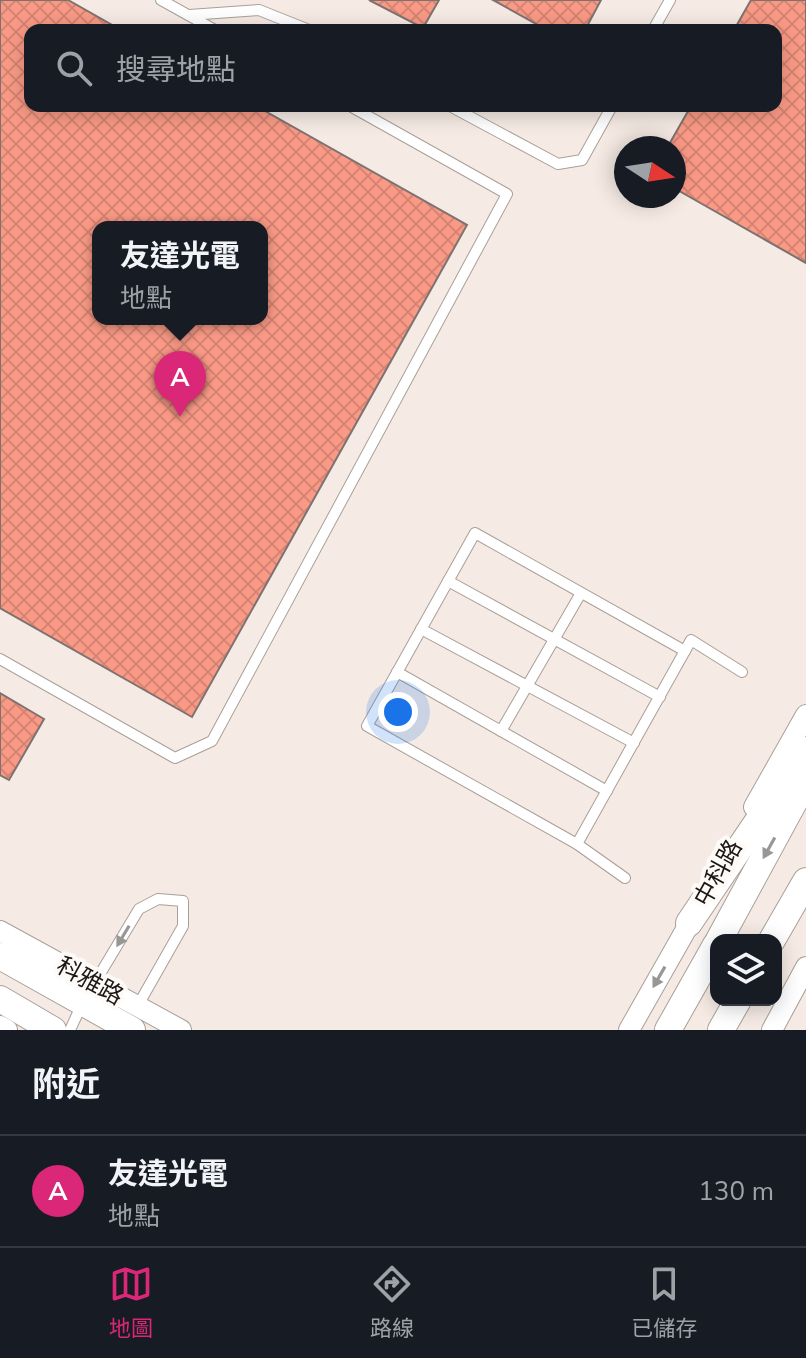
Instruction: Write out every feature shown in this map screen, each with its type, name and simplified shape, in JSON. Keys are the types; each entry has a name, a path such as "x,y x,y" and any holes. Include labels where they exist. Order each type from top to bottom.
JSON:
{"street":[{"name":"中科路","path":"629,1030 806,715"},
{"path":"689,923 806,750"},
{"name":"中科路","path":"722,934 806,780"},
{"path":"775,934 806,881"},
{"name":"科雅路","path":"0,931 130,1023 181,1030"},
{"name":"中科路","path":"668,1030 710,955"},
{"name":"科雅路","path":"0,956 88,994"},
{"path":"772,1030 806,967"},
{"path":"0,999 53,1030"},
{"path":"721,1030 735,1006"},
{"path":"0,1026 7,1030"}],"lane":[{"path":"161,0 205,24"},
{"path":"656,24 670,0"},
{"path":"189,15 259,10 294,24"},
{"path":"0,659 175,758 212,741 507,194 361,112"},
{"path":"461,112 558,164 582,160 609,112"},
{"path":"625,878 577,844 367,726 475,533 685,651"},
{"path":"448,581 660,697"},
{"path":"501,731 581,593"},
{"path":"421,629 634,743"},
{"path":"577,844 691,640 742,672"},
{"path":"397,672 607,791"},
{"path":"70,1030 139,909 158,899 183,901 183,926 130,1023"}],"building":[{"path":"0,0 68,0 110,24 24,24 24,112 267,112 467,225 192,717 0,608"},
{"path":"369,0 439,0 425,24 415,24"},
{"path":"493,0 601,0 588,24 536,24"},
{"path":"751,0 806,0 806,263 686,195 686,136 674,136 688,112 782,112 782,24 737,24"},
{"path":"0,693 44,719 9,780 0,775"}],"place":[{"name":"友達光電","path":"180,417"}]}
